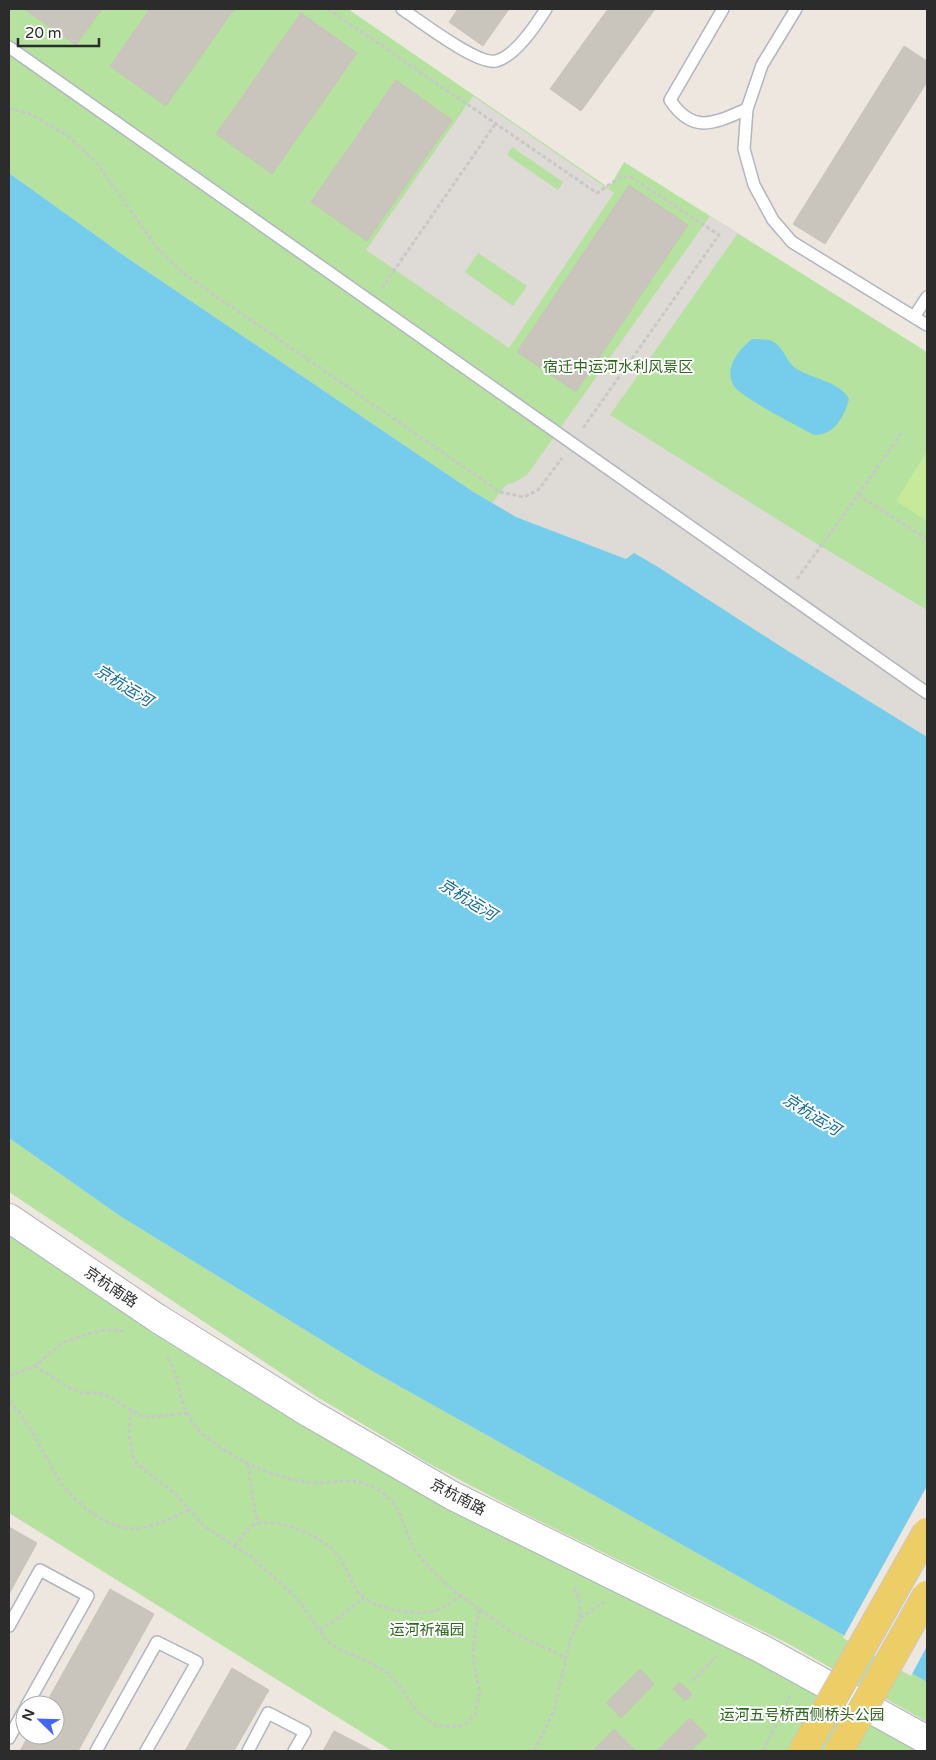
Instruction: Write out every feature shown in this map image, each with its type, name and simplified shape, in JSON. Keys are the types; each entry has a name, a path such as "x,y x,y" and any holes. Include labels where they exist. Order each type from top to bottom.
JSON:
{"main road":[{"path":"803,1751 927,1532"},
{"path":"839,1751 927,1595"}],"street":[{"name":"京杭南路","path":"9,1218 165,1323 311,1414 445,1491 762,1649 927,1740"}],"lane":[{"path":"402,9 471,55 486,61 496,61 506,56 530,34 546,9"},
{"path":"723,9 670,100 678,113 695,122 715,123 747,109"},
{"path":"796,9 762,65 747,109 744,149 754,185 773,220 792,242 927,325"},
{"path":"9,47 927,693"},
{"path":"914,317 927,297"},
{"path":"9,1626 40,1570 88,1596 33,1695"},
{"path":"96,1751 157,1642 197,1662 146,1751"},
{"path":"248,1751 268,1713 305,1732 294,1751"}],"path":[{"path":"9,108 30,114 67,135 96,162 158,249 184,274 500,492 524,497 538,490 573,444 719,235 631,177 621,177 597,193 328,9"},
{"path":"372,302 496,123"},
{"path":"787,594 902,432"},
{"path":"858,495 927,539"},
{"path":"9,1376 36,1366 62,1343 106,1330 128,1331"},
{"path":"166,1357 172,1364 187,1413 204,1435 257,1468 305,1482 354,1481 369,1485 382,1492 393,1502 400,1514 409,1540 434,1574 460,1596 513,1633 565,1657"},
{"path":"36,1366 70,1388 82,1393 99,1393 110,1397 141,1416 152,1417 187,1413"},
{"path":"9,1401 34,1432 66,1489 90,1513 104,1521 128,1528 141,1528 163,1523 188,1510"},
{"path":"130,1410 129,1434 132,1455 136,1463 175,1494 203,1525 250,1556 297,1598 326,1640 337,1648 365,1660 387,1673 398,1683 424,1718 436,1724 450,1727 464,1725 475,1714 480,1694 473,1657 475,1629 480,1610"},
{"path":"248,1464 258,1524"},
{"path":"235,1546 249,1528 258,1524 270,1523 293,1527 324,1542 343,1562 356,1590 363,1598 384,1608 407,1613 425,1613 439,1610 460,1596"},
{"path":"534,1751 554,1711 565,1657 580,1618 579,1598 572,1585"},
{"path":"320,1630 363,1598"},
{"path":"763,1751 802,1671"}],"green space":[{"name":"宿迁中运河水利风景区","path":"9,9 348,9 609,188 624,162 927,352 927,737 780,646 658,567 516,517 472,491 126,257 9,173"},
{"path":"927,451 927,521 896,501"},
{"path":"9,1138 120,1216 365,1367 927,1682 927,1722 785,1642 523,1513 426,1462 314,1395 9,1192"},
{"name":"运河祈福园","path":"9,1232 188,1355 306,1425 790,1672 927,1751 392,1751 9,1513"}],"shaded area":[{"path":"473,96 614,193 509,348 366,250","holes":["512,147 563,182 558,190 507,155","478,253 527,286 513,306 465,272"]},
{"path":"710,216 738,233 610,415 927,610 927,737 634,553 626,559 516,517 492,503 506,485 527,475"}],"water":[{"name":"京杭运河","path":"9,173 126,257 472,491 516,517 626,559 634,553 927,737 927,1682 365,1367 120,1216 9,1138"},
{"path":"752,339 772,341 795,368 832,384 845,393 849,399 838,424 828,432 814,435 739,391 731,380 731,366 742,348"}],"pier":[{"path":"927,1486 927,1646 911,1676 843,1638"}],"building":[{"path":"24,9 102,9 76,45"},
{"path":"150,9 234,9 166,106 110,66"},
{"path":"458,9 509,9 483,46 449,22"},
{"path":"608,9 655,9 581,111 550,89"},
{"path":"301,13 357,53 272,174 216,134"},
{"path":"904,46 927,61 927,82 825,244 793,224"},
{"path":"396,80 452,120 367,241 311,202"},
{"path":"629,185 688,225 576,392 517,352"},
{"path":"9,1527 37,1543 9,1594"},
{"path":"110,1589 154,1614 78,1751 20,1751 23,1745 65,1745 65,1695 51,1695"},
{"path":"232,1668 269,1690 234,1751 185,1751"},
{"path":"640,1669 654,1684 621,1718 606,1703"},
{"path":"679,1682 692,1694 685,1701 673,1689"},
{"path":"690,1718 707,1735 690,1751 657,1751"},
{"path":"614,1729 636,1751 598,1751 595,1748"},
{"path":"334,1731 373,1751 323,1751"}],"park label":[{"name":"运河五号桥西侧桥头公园","path":"802,1715"}]}
